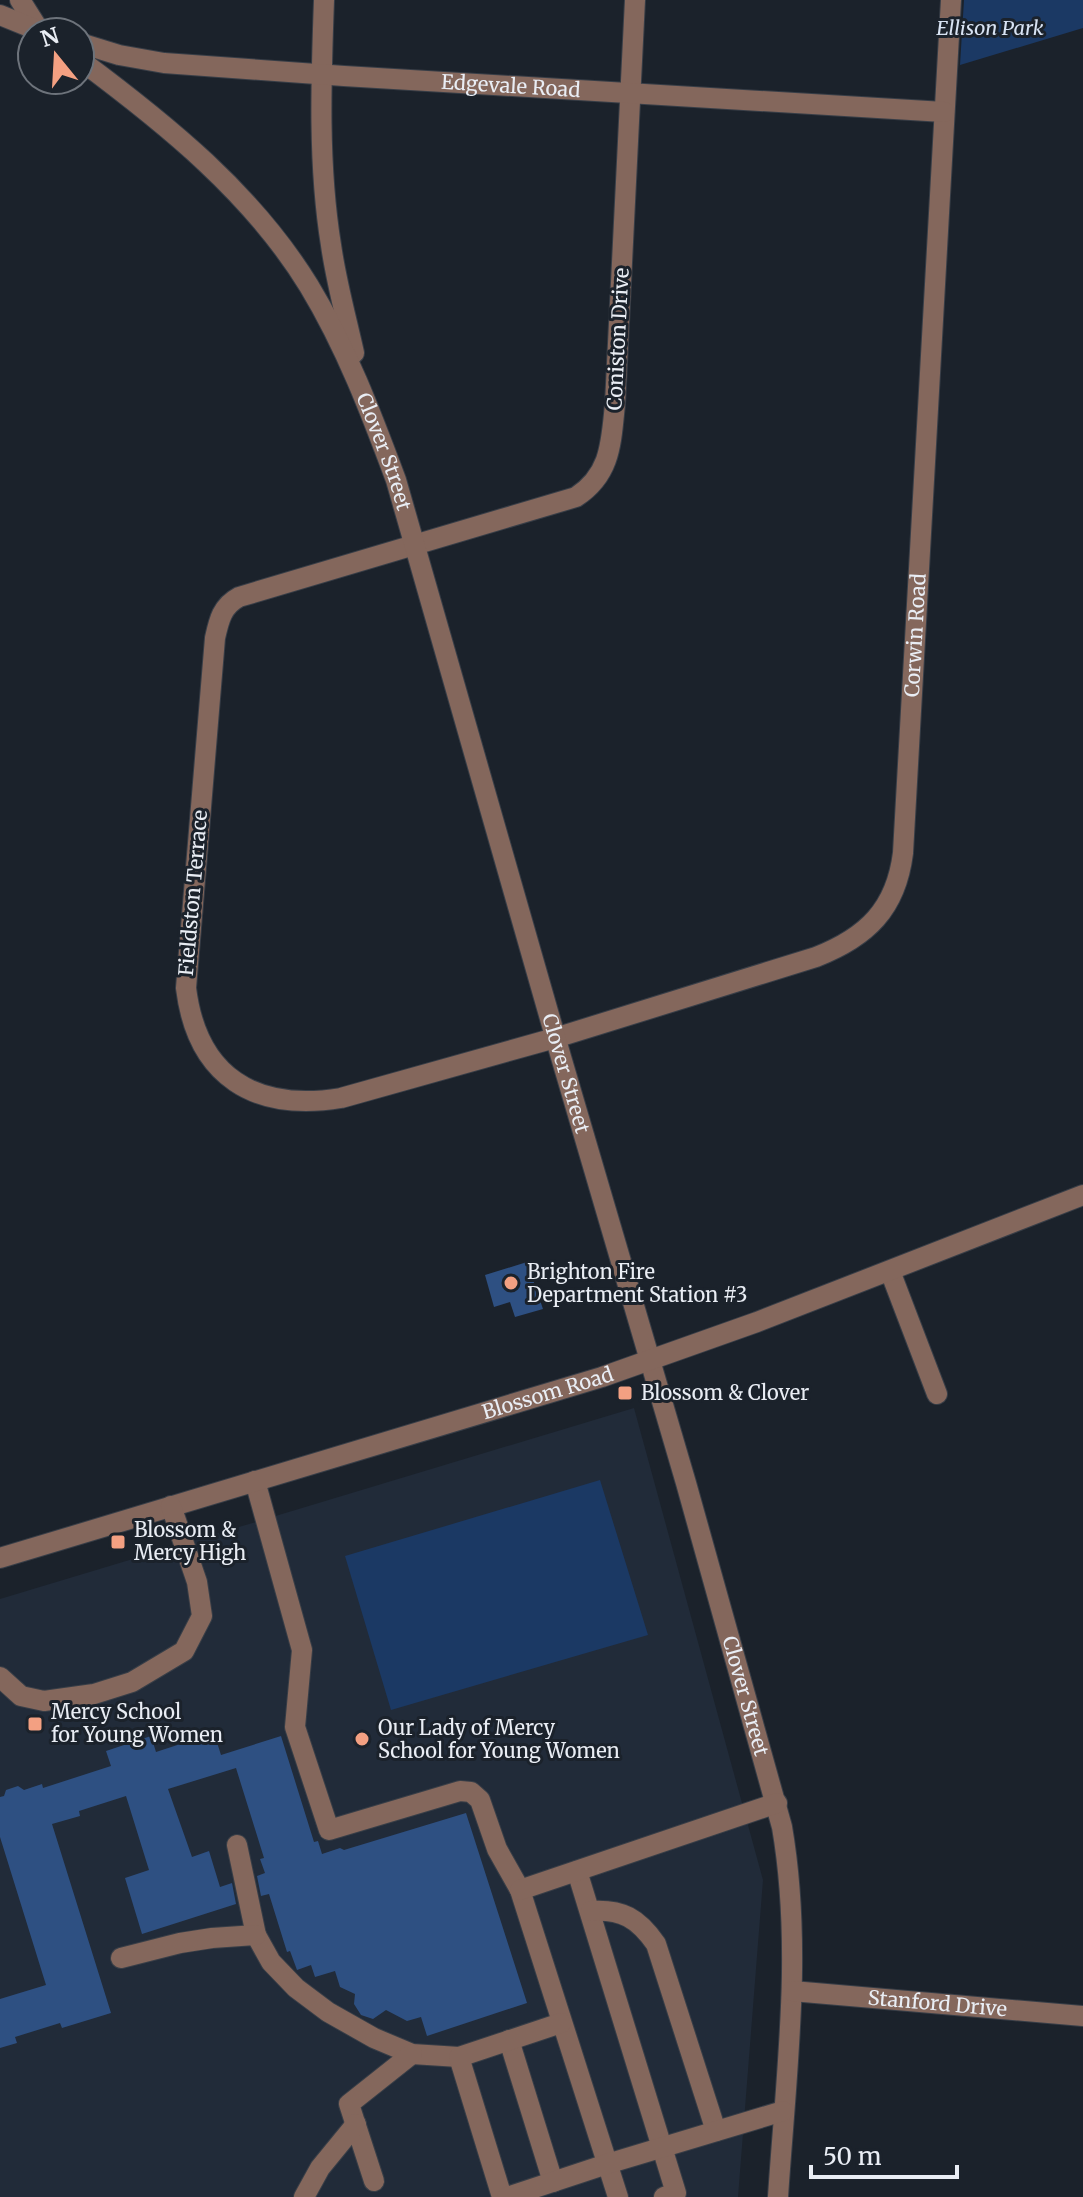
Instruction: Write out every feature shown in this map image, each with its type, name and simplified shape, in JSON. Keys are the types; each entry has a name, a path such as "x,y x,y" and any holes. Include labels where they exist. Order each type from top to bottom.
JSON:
{"street":[{"path":"324,0 321,75 325,195 331,247 362,389"},
{"name":"Coniston Drive","path":"415,545 576,497 588,489 602,472 609,454 615,404 635,0"},
{"name":"Corwin Road","path":"555,1038 836,949 865,930 893,895 903,853 951,0"},
{"name":"Edgevale Road","path":"96,48 164,63 321,75 944,112"},
{"name":"Clover Street","path":"96,72 200,157 256,215 287,254 337,336 362,389 396,480 777,1803 790,1883 793,1939 778,2197"},
{"name":"Fieldston Terrace","path":"415,545 239,597 226,607 219,618 186,974 189,1009 195,1031 216,1066 245,1088 281,1100 316,1102 341,1098 555,1038"},
{"name":"Blossom Road","path":"0,1558 524,1401 649,1360 890,1271 1083,1195"},
{"path":"890,1271 937,1394"},
{"path":"255,1481 302,1650 295,1727 329,1830 460,1791 471,1792 480,1800 497,1849 520,1890 618,2197"},
{"path":"0,1677 10,1696 44,1701 94,1694 132,1682 184,1651 202,1616 197,1582 171,1506"},
{"path":"520,1890 777,1803"},
{"path":"237,1845 256,1935 271,1962 296,1988 328,2012 374,2038 412,2054 459,2057 561,2023"},
{"path":"577,1871 676,2193 664,2197"},
{"path":"591,1911 609,1910 623,1914 645,1928 656,1944 716,2131"},
{"path":"121,1958 180,1943 256,1935"},
{"name":"Stanford Drive","path":"792,1991 1083,2016"},
{"path":"509,2040 553,2182"},
{"path":"374,2181 349,2104 412,2054"},
{"path":"459,2057 505,2197 783,2111"},
{"path":"304,2197 320,2168 356,2124"}],"shaded area":[{"name":"Our Lady of Mercy School for Young Women","path":"634,1408 763,1880 738,2197 0,2197 0,1599"}],"green space":[{"name":"Ellison Park","path":"964,0 1083,0 1083,28 960,65"},
{"path":"600,1480 648,1635 391,1710 345,1556"}],"building":[{"name":"Brighton Fire Department Station #3","path":"527,1262 543,1309 515,1317 510,1302 494,1307 485,1275"},
{"name":"Our Lady of Mercy School for Young Women","path":"214,1733 221,1755 281,1736 314,1842 318,1841 322,1854 466,1813 527,2003 427,2036 421,2017 407,2021 386,2010 373,2019 361,2015 354,2004 355,1994 340,1987 335,1971 315,1977 311,1965 297,1970 290,1951 287,1952 269,1894 261,1896 257,1876 265,1873 260,1859 264,1858 236,1768 168,1789 192,1857 209,1851 220,1887 232,1883 236,1904 142,1934 125,1878 149,1870 126,1796 79,1811 80,1816 52,1824 111,2013 62,2028 60,2023 15,2037 17,2043 0,2048 0,1999 46,1985 0,1837 0,1797 6,1790 18,1786 24,1790 42,1784 43,1788 111,1766 106,1751 151,1736 156,1752"}],"place":[{"name":"Brighton Fire Department Station #3","path":"511,1283"},
{"name":"Blossom & Clover","path":"625,1393"},
{"name":"Blossom & Mercy High","path":"118,1542"},
{"name":"Mercy School for Young Women","path":"35,1724"},
{"name":"Our Lady of Mercy School for Young Women","path":"362,1739"}]}
